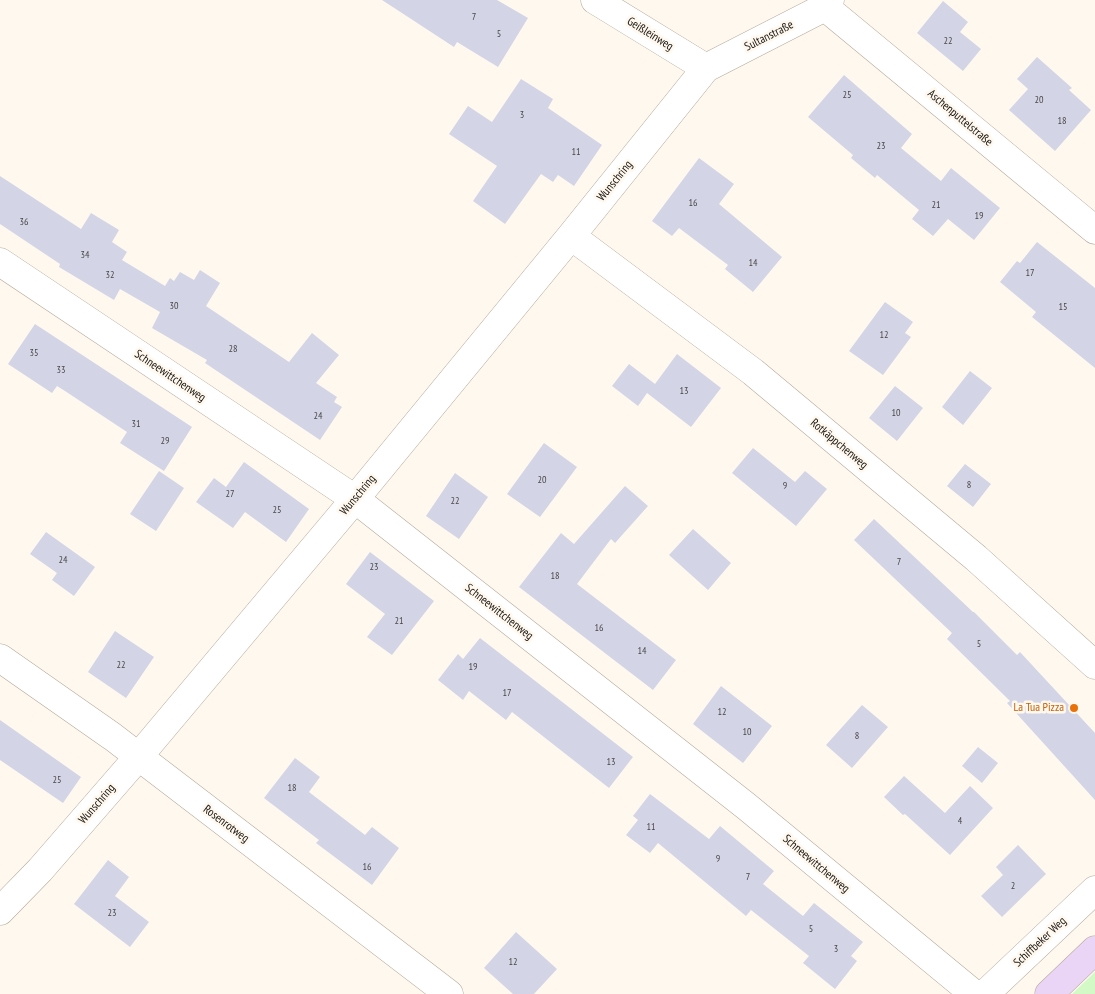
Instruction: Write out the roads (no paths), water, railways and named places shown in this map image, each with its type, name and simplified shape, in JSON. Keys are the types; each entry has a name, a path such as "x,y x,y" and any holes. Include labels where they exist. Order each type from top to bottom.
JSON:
{"main road":[{"path":"1049,994 1095,950"}],"street":[{"name":"Geißleinweg","path":"595,0 706,68"},
{"name":"Sultanstraße","path":"706,68 827,3"},
{"name":"Aschenputtelstraße","path":"827,3 1095,230"},
{"name":"Wunschring","path":"0,911 40,870 139,756 355,499 706,68"},
{"name":"Rotkäppchenweg","path":"571,236 753,372 976,558 1095,665"},
{"name":"Schneewittchenweg","path":"0,262 355,499 746,806 974,994"},
{"name":"Rosenrotweg","path":"0,658 139,756 449,994"},
{"name":"Schiffbeker Weg","path":"984,994 1095,890"}],"place":[{"name":"La Tua Pizza","path":"1074,708"}]}
